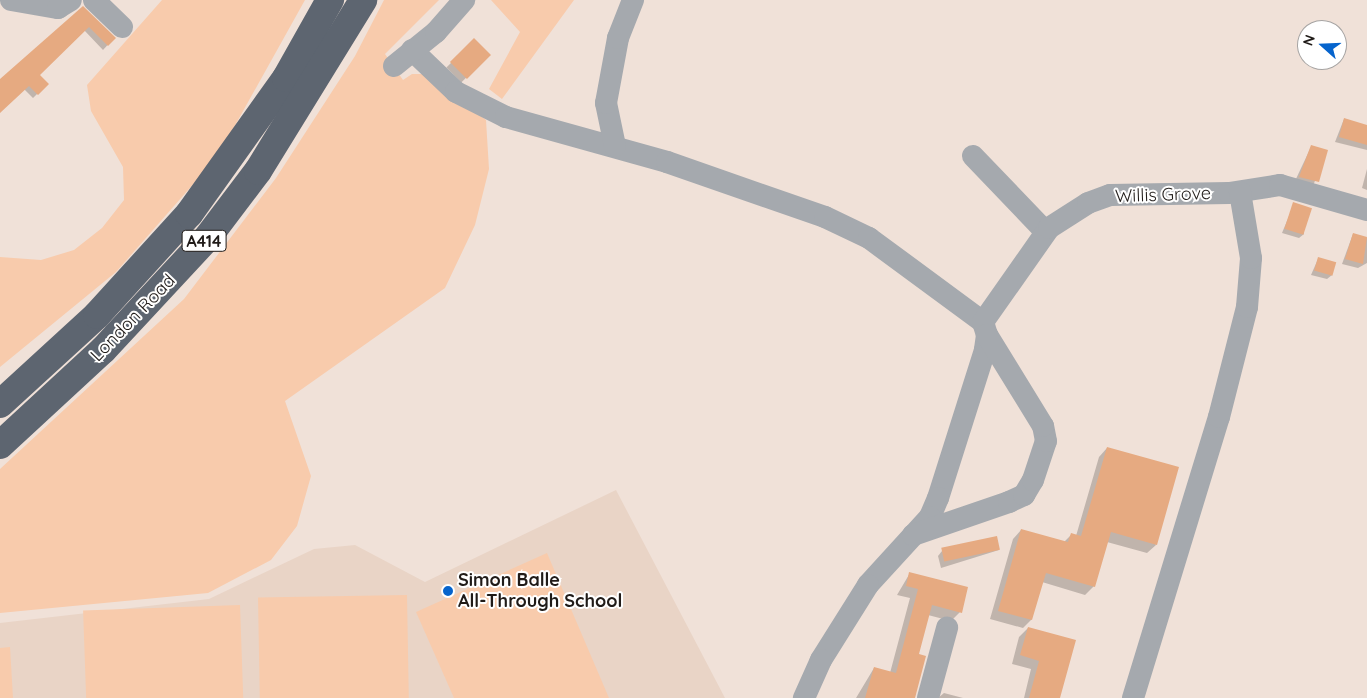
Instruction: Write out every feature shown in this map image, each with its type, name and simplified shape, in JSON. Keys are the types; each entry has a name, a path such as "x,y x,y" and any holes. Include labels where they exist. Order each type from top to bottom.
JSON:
{"highway":[{"name":"London Road","path":"1,402 97,315 189,214 264,111 330,0"},
{"name":"London Road","path":"0,445 110,344 208,237 258,171 363,0"}],"street":[{"path":"13,1 58,8 70,0"},
{"path":"94,0 122,26"},
{"path":"394,66 464,0"},
{"path":"615,146 606,103 613,56 633,0"},
{"path":"412,50 456,92 478,105 615,146 825,217 869,238 985,328 1044,426 1046,440 1033,480 1024,495 914,536"},
{"path":"575,134 606,103"},
{"path":"973,156 1046,232"},
{"name":"Willis Grove","path":"804,698 821,660 868,585 914,536 938,498 985,328 1046,232 1088,203 1110,195 1240,192 1280,185 1367,210"},
{"path":"1132,698 1219,418 1247,307 1251,258 1240,192"},
{"path":"928,698 947,628"}],"shaded area":[{"path":"162,0 305,0 218,156 116,272 0,367 0,257 41,260 74,250 102,228 124,200 123,167 91,111 87,85"},
{"path":"384,0 439,0 385,54 403,80 412,74 426,74 486,120 489,169 475,225 445,288 285,401 311,476 297,526 271,560 208,593 0,613 0,469 184,299 276,178 355,56"},
{"path":"491,0 574,0 502,99 489,89 520,32"},
{"name":"Simon Balle All-Through School","path":"616,490 725,698 0,698 0,623 209,599 314,549 355,545 425,582"},
{"path":"547,553 609,698 454,698 416,612"},
{"path":"407,595 409,698 260,698 258,598"},
{"path":"240,605 243,698 86,698 83,610"},
{"path":"10,647 13,698 0,698 0,648"}],"building":[{"path":"83,6 116,38 108,46 89,27 40,75 49,84 38,95 29,86 0,113 0,79"},
{"path":"474,38 491,55 467,79 450,62"},
{"path":"1344,118 1367,125 1367,145 1339,137"},
{"path":"1311,145 1328,150 1319,182 1299,177"},
{"path":"1293,202 1312,208 1303,235 1284,229"},
{"path":"1353,233 1367,237 1363,264 1345,259"},
{"path":"1318,257 1336,262 1332,276 1314,270"},
{"path":"1107,447 1179,467 1157,545 1111,532 1095,587 1046,573 1032,620 998,611 1021,529 1068,542 1071,533 1081,536"},
{"path":"997,536 1000,550 944,562 941,548"},
{"path":"909,572 968,587 962,613 932,605 919,654 926,656 915,698 865,698 874,667 896,673 918,589 906,586"},
{"path":"1028,627 1076,640 1060,698 1029,698 1039,661 1020,655"}],"place":[{"name":"Simon Balle All-Through School","path":"448,591"}]}
